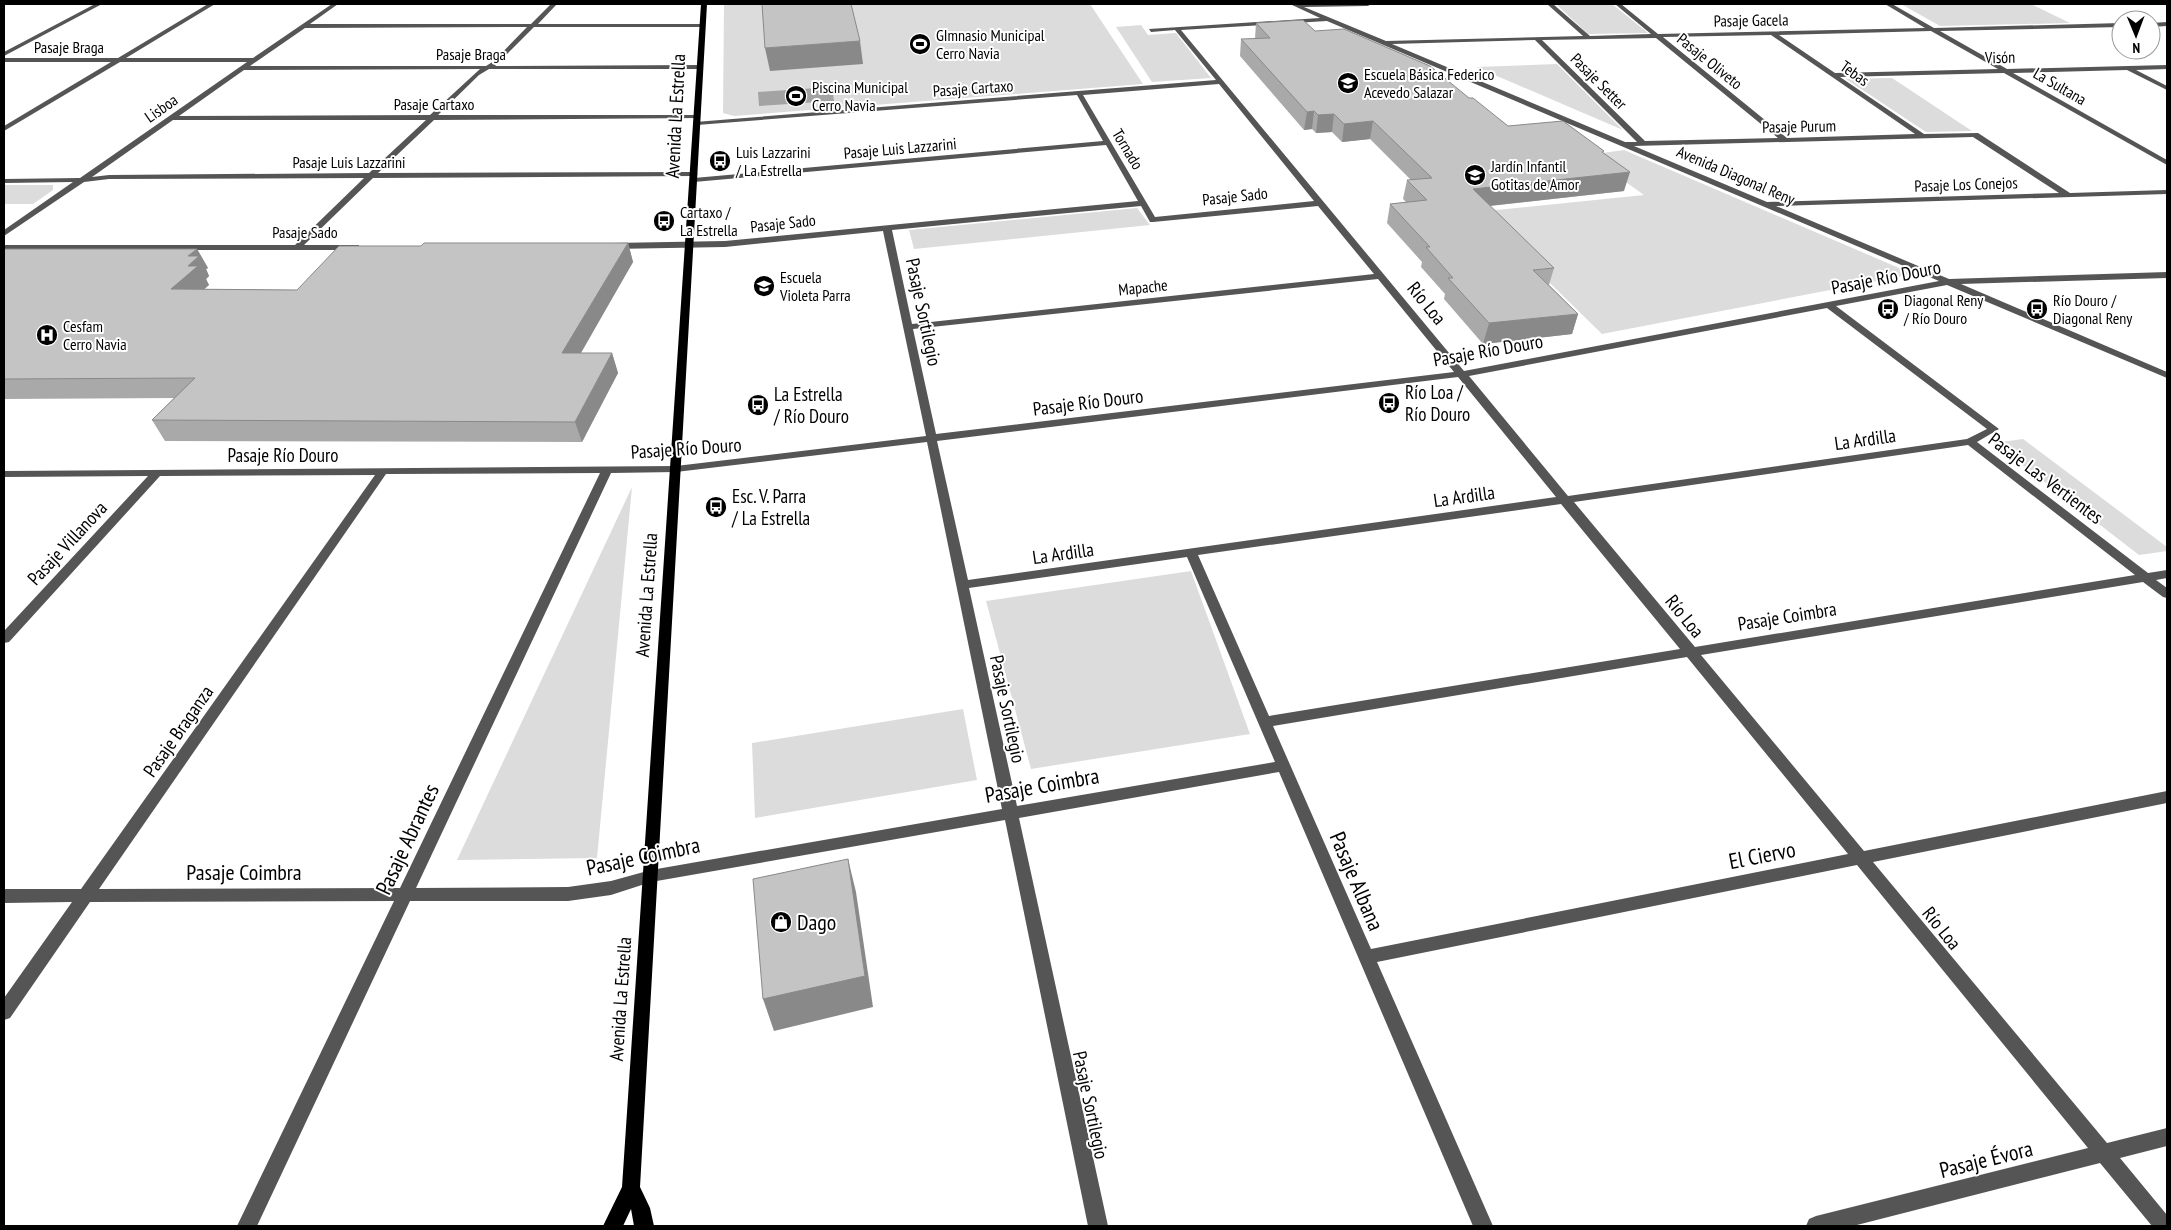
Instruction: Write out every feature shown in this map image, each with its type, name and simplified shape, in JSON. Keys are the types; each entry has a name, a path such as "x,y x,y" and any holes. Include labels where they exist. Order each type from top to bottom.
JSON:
{"main road":[{"name":"Avenida La Estrella","path":"613,1226 631,1188 704,4"},
{"name":"Avenida La Estrella","path":"631,1188 640,1208 644,1226"}],"street":[{"path":"4,54 99,4"},
{"path":"4,129 212,4"},
{"name":"Lisboa","path":"4,234 334,4"},
{"path":"297,247 477,74 496,62 554,4"},
{"path":"1295,4 1368,4"},
{"name":"Avenida Diagonal Reny","path":"1295,4 2167,375"},
{"path":"1550,4 1588,37"},
{"name":"Pasaje Oliveto","path":"1618,4 1785,140"},
{"name":"La Sultana","path":"1888,4 2167,162"},
{"path":"1151,30 1329,19"},
{"path":"302,26 703,25"},
{"name":"Pasaje Gacela","path":"1382,42 2111,25"},
{"name":"Río Loa","path":"1176,29 2164,1226"},
{"name":"Tebas","path":"1772,33 1922,136"},
{"name":"Pasaje Setter","path":"1536,38 1643,143"},
{"name":"Pasaje Braga","path":"4,60 254,60"},
{"name":"Pasaje Braga","path":"242,68 700,66"},
{"name":"Visón","path":"1833,75 2167,67"},
{"path":"2128,68 2167,88"},
{"name":"Pasaje Cartaxo","path":"171,118 432,117 697,120 1221,82"},
{"name":"Tornado","path":"1078,93 1153,220"},
{"name":"Pasaje Purum","path":"1624,144 1976,135 2068,195"},
{"name":"Pasaje Luis Lazzarini","path":"4,180 81,180 109,177 694,177 1108,143"},
{"name":"Pasaje Los Conejos","path":"1765,204 2167,192"},
{"name":"Pasaje Sado","path":"1153,220 1320,203"},
{"name":"Pasaje Sado","path":"601,246 690,246 1144,204"},
{"name":"Pasaje Sortilegio","path":"887,228 1098,1226"},
{"name":"Pasaje Sado","path":"4,248 366,247"},
{"name":"Pasaje Río Douro","path":"4,474 676,470 1462,374 1949,282 2167,275"},
{"name":"Mapache","path":"908,327 1381,276"},
{"name":"Pasaje Las Vertientes","path":"1829,305 1994,429 1970,442 2167,594"},
{"name":"La Ardilla","path":"963,585 1970,442"},
{"name":"Pasaje Abrantes","path":"246,1226 607,470"},
{"name":"Pasaje Braganza","path":"4,1012 382,472"},
{"name":"Pasaje Villanova","path":"4,639 157,473"},
{"name":"Pasaje Albana","path":"1191,553 1483,1226"},
{"name":"Pasaje Coimbra","path":"1265,722 2167,574"},
{"name":"Pasaje Coimbra","path":"4,896 568,894 612,888 651,876 1283,766"},
{"name":"El Ciervo","path":"1366,956 2167,797"},
{"name":"Pasaje Évora","path":"1816,1226 2167,1137"}],"shaded area":[{"name":"GImnasio Municipal Cerro Navia","path":"724,4 1090,4 1143,84 734,116 723,113"},
{"path":"1556,4 1612,4 1648,33 1588,34"},
{"path":"1901,4 2031,4 2070,23 1940,26"},
{"path":"1141,25 1148,35 1176,33 1211,78 1152,82 1116,27"},
{"path":"1557,64 1623,130 1476,67"},
{"path":"1892,78 1972,131 1926,132 1846,79"},
{"name":"Piscina Municipal Cerro Navia","path":"832,87 834,101 759,106 758,92"},
{"path":"1624,150 1913,274 1602,334 1477,212 1644,195 1588,155"},
{"path":"4,185 53,185 53,190 33,204 4,204"},
{"path":"1137,208 1150,225 914,249 909,230"},
{"path":"2023,439 2167,547 2167,551 2139,555 1994,443"},
{"path":"632,487 597,858 457,860"},
{"path":"1191,571 1250,734 1031,769 986,601"},
{"path":"963,709 977,780 755,818 752,743"}],"building":[{"path":"762,4 851,4 860,41 765,48"},
{"path":"1303,20 1315,31 1344,29 1430,66 1469,98 1473,98 1508,126 1563,121 1630,172 1473,189 1554,268 1533,270 1578,314 1489,323 1448,278 1453,278 1426,247 1430,247 1390,204 1427,200 1407,180 1432,178 1373,121 1344,124 1334,114 1318,115 1314,111 1307,112 1241,39 1270,38 1256,23"},
{"path":"424,243 628,243 562,353 612,353 575,422 152,420 195,378 4,379 4,249 197,249 188,256 199,256 188,266 198,266 171,289 297,290 339,246 421,246"},
{"path":"848,859 865,976 763,999 753,879"}],"place":[{"name":"GImnasio Municipal Cerro Navia","path":"920,44"},
{"name":"Escuela Básica Federico Acevedo Salazar","path":"1348,83"},
{"name":"Piscina Municipal Cerro Navia","path":"796,96"},
{"name":"Luis Lazzarini / La Estrella","path":"720,161"},
{"name":"Jardín Infantil Gotitas de Amor","path":"1475,175"},
{"name":"Cartaxo / La Estrella","path":"664,221"},
{"name":"Escuela Violeta Parra","path":"764,286"},
{"name":"Diagonal Reny / Río Douro","path":"1888,309"},
{"name":"Río Douro / Diagonal Reny","path":"2037,309"},
{"name":"Cesfam Cerro Navia","path":"47,335"},
{"name":"Río Loa / Río Douro","path":"1389,403"},
{"name":"La Estrella / Río Douro","path":"758,405"},
{"name":"Esc. V. Parra / La Estrella","path":"716,507"},
{"name":"Dago","path":"781,922"}]}
